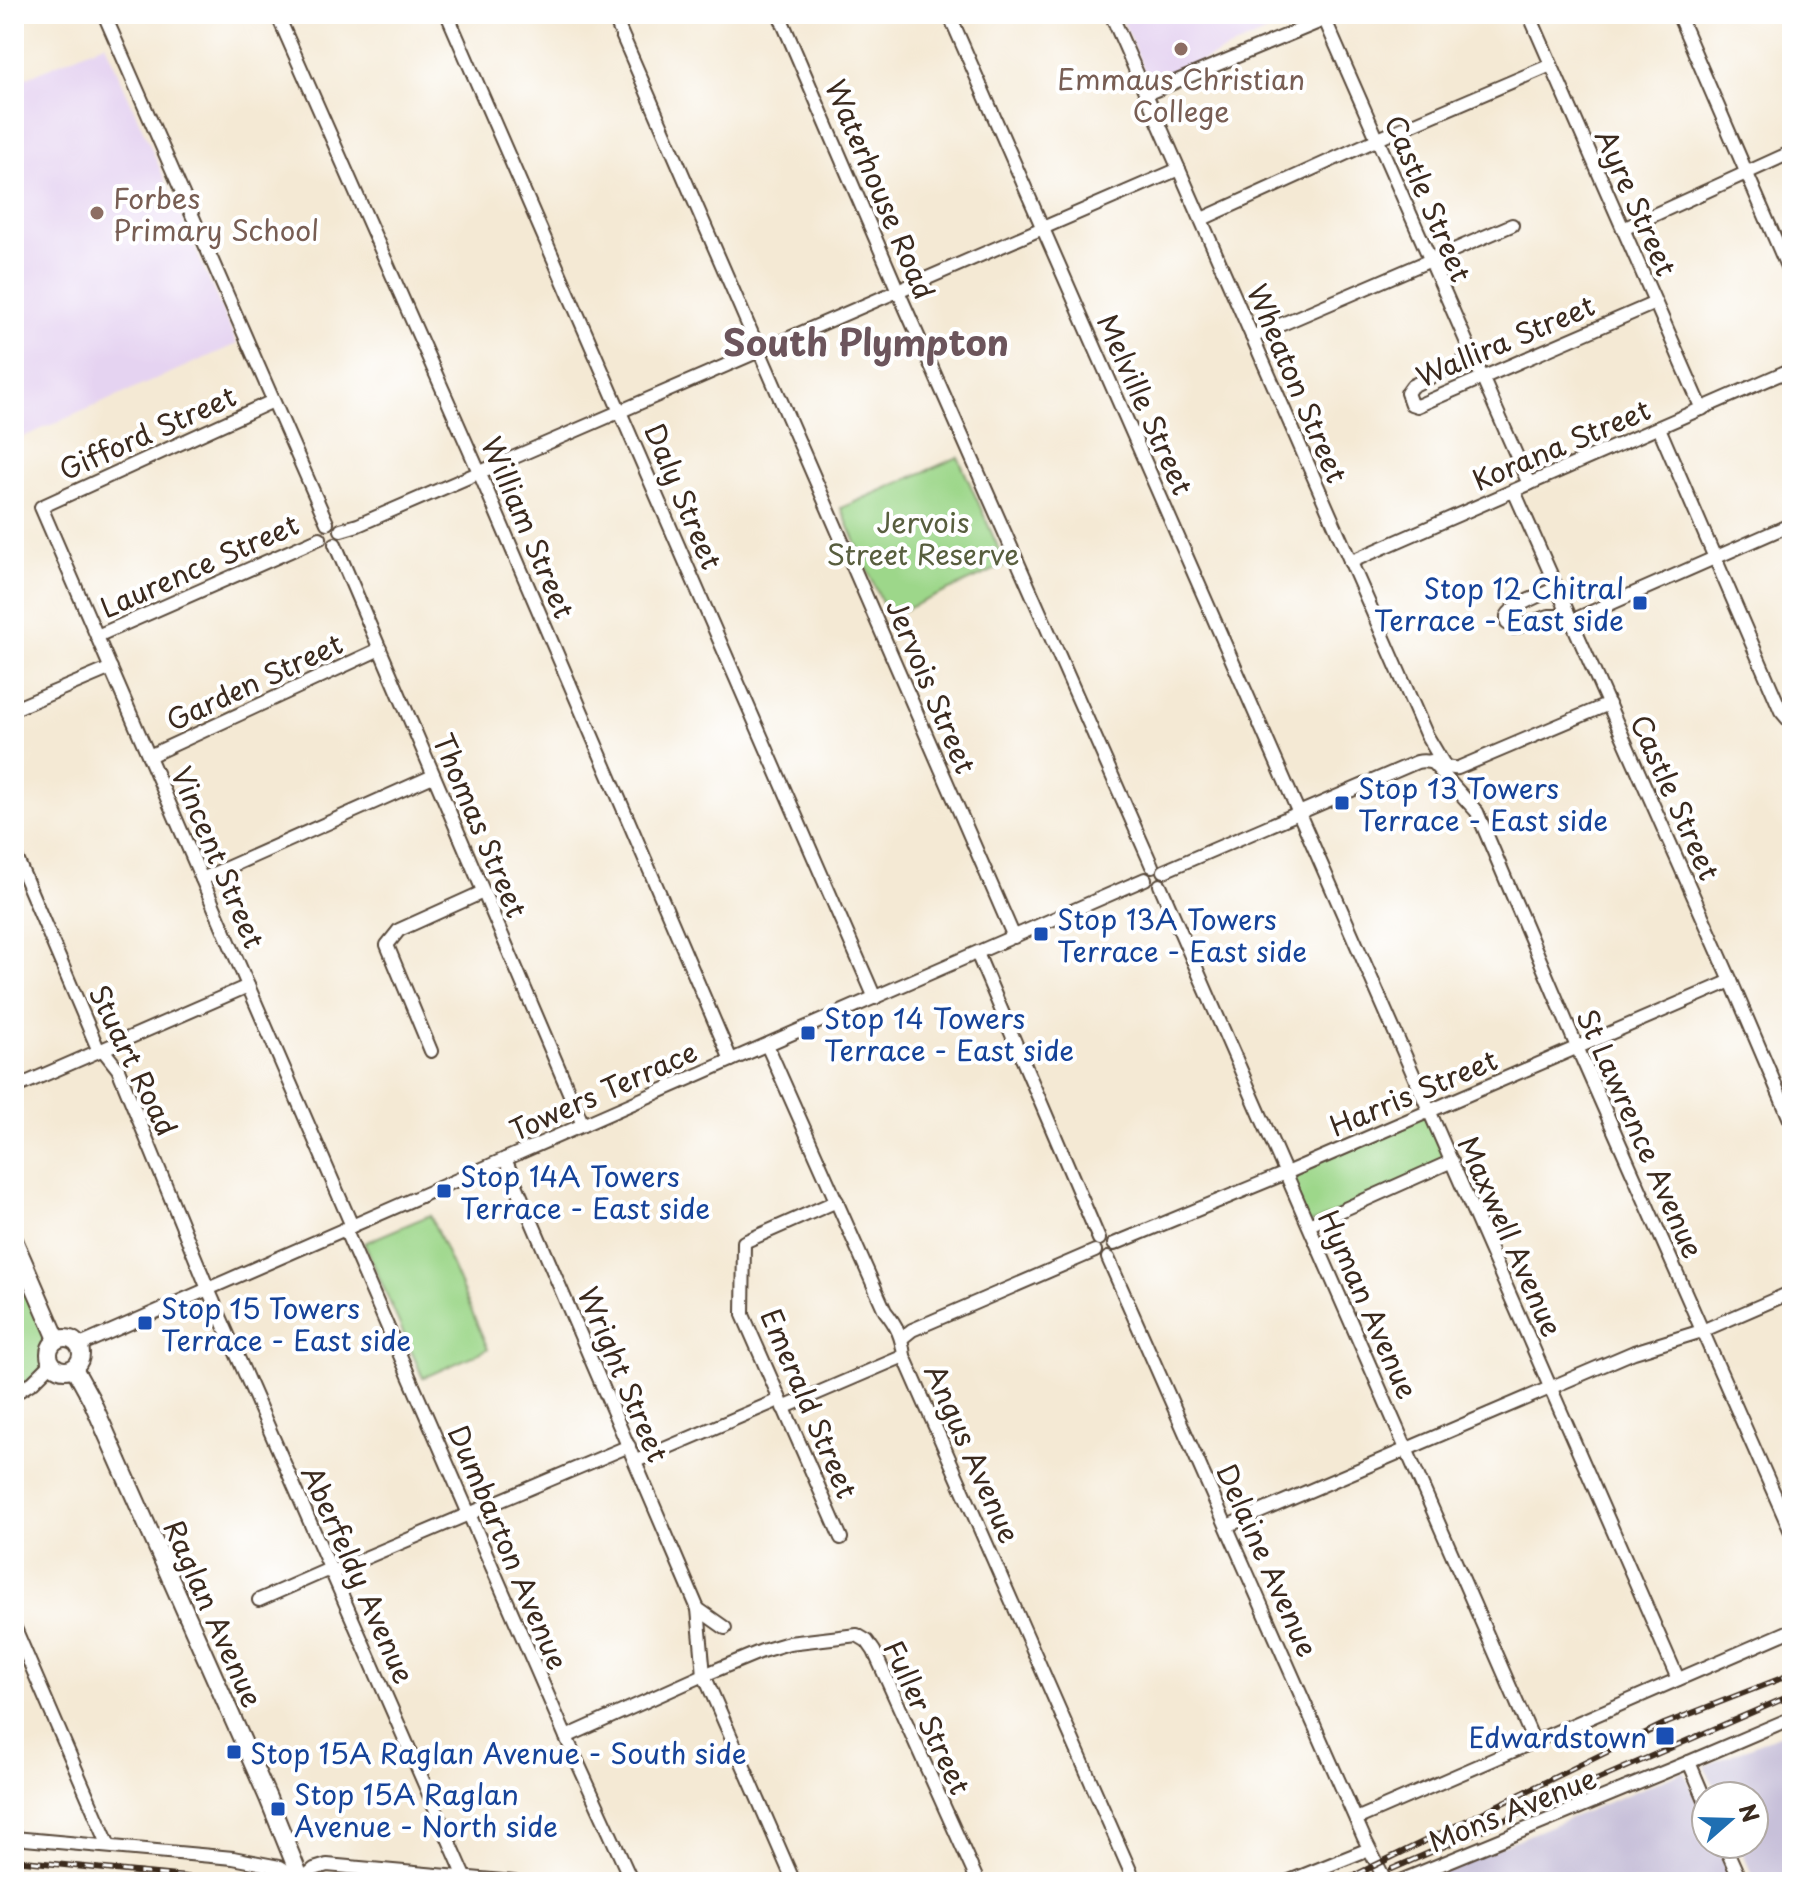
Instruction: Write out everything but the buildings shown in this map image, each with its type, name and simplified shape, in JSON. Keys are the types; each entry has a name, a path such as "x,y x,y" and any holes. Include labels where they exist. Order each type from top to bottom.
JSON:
{"street":[{"path":"104,14 327,523"},
{"name":"William Street","path":"277,14 479,472 731,1060"},
{"name":"Daly Street","path":"447,14 875,998"},
{"name":"Jervois Street","path":"613,14 1014,937"},
{"name":"Waterhouse Road","path":"779,14 898,291 1158,868"},
{"name":"Melville Street","path":"949,14 1298,813"},
{"name":"Wheaton Street","path":"1111,14 1426,734 1446,768"},
{"path":"1146,94 1338,14"},
{"name":"Ayre Street","path":"1529,14 1702,409"},
{"path":"1678,14 1792,278"},
{"name":"Castle Street","path":"1325,20 1529,484"},
{"path":"1202,219 1551,65"},
{"path":"1623,229 1792,152"},
{"name":"Laurence Street","path":"341,530 1179,169"},
{"path":"1252,337 1512,225"},
{"name":"Wallira Street","path":"1472,357 1412,386 1407,393 1411,404 1417,406 1655,303"},
{"name":"Korana Street","path":"1350,562 1792,369"},
{"name":"Gifford Street","path":"41,507 273,401"},
{"path":"1659,428 1781,711 1792,724"},
{"name":"Castle Street","path":"1514,491 1788,1104 1792,1124"},
{"name":"Vincent Street","path":"41,507 248,986 348,1228"},
{"path":"327,523 335,523 341,530 340,540 335,544 327,545 320,538 320,530 327,523"},
{"path":"1557,588 1510,611 1507,623 1514,628 1549,616 1570,619 1792,524"},
{"name":"Laurence Street","path":"97,636 320,538"},
{"name":"Thomas Street","path":"335,544 583,1125"},
{"name":"Garden Street","path":"149,756 380,649"},
{"path":"14,709 111,668"},
{"path":"1158,868 1165,879 1160,885 1153,886 1145,879 1145,872 1298,813 1417,762 1431,761 1446,768 1458,768 1609,704"},
{"name":"St Lawrence Avenue","path":"1431,761 1477,812 1792,1534"},
{"path":"202,879 433,776"},
{"name":"Maxwell Avenue","path":"1298,813 1678,1679"},
{"name":"Stuart Road","path":"14,852 98,1049 103,1050 118,1069 208,1289"},
{"name":"Towers Terrace","path":"80,1345 1145,879"},
{"name":"Hyman Avenue","path":"1160,885 1534,1742"},
{"path":"431,1051 387,945 399,930 483,892"},
{"path":"902,1338 912,1330 1097,1245 1106,1238 1114,1244 1114,1251 1108,1258 1099,1257 1097,1245 977,953"},
{"name":"Harris Street","path":"1114,1244 1731,981"},
{"path":"14,1088 248,986"},
{"name":"Angus Avenue","path":"767,1045 885,1311 902,1338 904,1356 1135,1882"},
{"name":"Wright Street","path":"505,1159 698,1609 704,1675 794,1882"},
{"path":"1309,1225 1452,1161"},
{"name":"Emerald Street","path":"837,1201 744,1242 743,1315 841,1538"},
{"name":"Dumbarton Avenue","path":"348,1228 469,1514 632,1882"},
{"path":"14,1240 57,1339"},
{"name":"Delaine Avenue","path":"1108,1258 1386,1882"},
{"name":"Aberfeldy Avenue","path":"208,1289 466,1879"},
{"path":"1227,1526 1634,1352 1702,1331 1792,1292"},
{"path":"68,1337 80,1345 82,1356 74,1368 63,1370 52,1363 49,1352 57,1339 68,1337"},
{"path":"636,1461 904,1356"},
{"path":"14,1394 33,1382 52,1363"},
{"name":"Raglan Avenue","path":"74,1368 268,1798 301,1881"},
{"path":"259,1600 629,1446"},
{"path":"698,1609 725,1628"},
{"path":"14,1626 109,1846"},
{"path":"1356,1819 1792,1630"},
{"name":"Fuller Street","path":"566,1737 762,1651 789,1643 857,1635 867,1641 874,1651 978,1882"},
{"name":"Mons Avenue","path":"1398,1882 1792,1718"},
{"path":"1689,1762 1697,1780"},
{"path":"14,1838 252,1862 279,1867 301,1881 314,1869 327,1865 514,1882"},
{"path":"1287,1882 1369,1849"},
{"path":"1731,1860 1741,1882"}],"shaded area":[{"name":"Emmaus Christian College","path":"1120,14 1307,14 1150,84"},
{"name":"Forbes Primary School","path":"105,43 237,344 14,441 14,83"},
{"path":"1792,1729 1792,1882 1755,1882 1746,1860 1770,1860 1770,1780 1711,1780 1705,1766"},
{"path":"1684,1771 1690,1785 1690,1860 1723,1860 1732,1882 1415,1882"}],"green space":[{"name":"Jervois Street Reserve","path":"958,457 1006,565 888,617 841,508"},
{"path":"1429,1112 1451,1161 1307,1225 1285,1174"},
{"path":"430,1215 488,1349 423,1378 364,1243"},
{"path":"14,1249 53,1338 48,1350 49,1362 31,1379 14,1389"}],"railway":[{"path":"1341,1882 1664,1724 1792,1674"},
{"path":"1392,1869 1792,1695"},
{"path":"14,1860 237,1882"}],"place":[{"name":"Emmaus Christian College","path":"1181,49"},
{"name":"Forbes Primary School","path":"97,213"},
{"name":"Stop 12 Chitral Terrace - East side","path":"1640,603"},
{"name":"Stop 13 Towers Terrace - East side","path":"1342,803"},
{"name":"Stop 13A Towers Terrace - East side","path":"1041,934"},
{"name":"Stop 14 Towers Terrace - East side","path":"808,1033"},
{"name":"Stop 14A Towers Terrace - East side","path":"444,1191"},
{"name":"Stop 15 Towers Terrace - East side","path":"145,1323"},
{"name":"Edwardstown","path":"1665,1736"},
{"name":"Stop 15A Raglan Avenue - South side","path":"234,1752"},
{"name":"Stop 15A Raglan Avenue - North side","path":"278,1809"}],"district":[{"name":"South Plympton","path":"866,341"}]}
